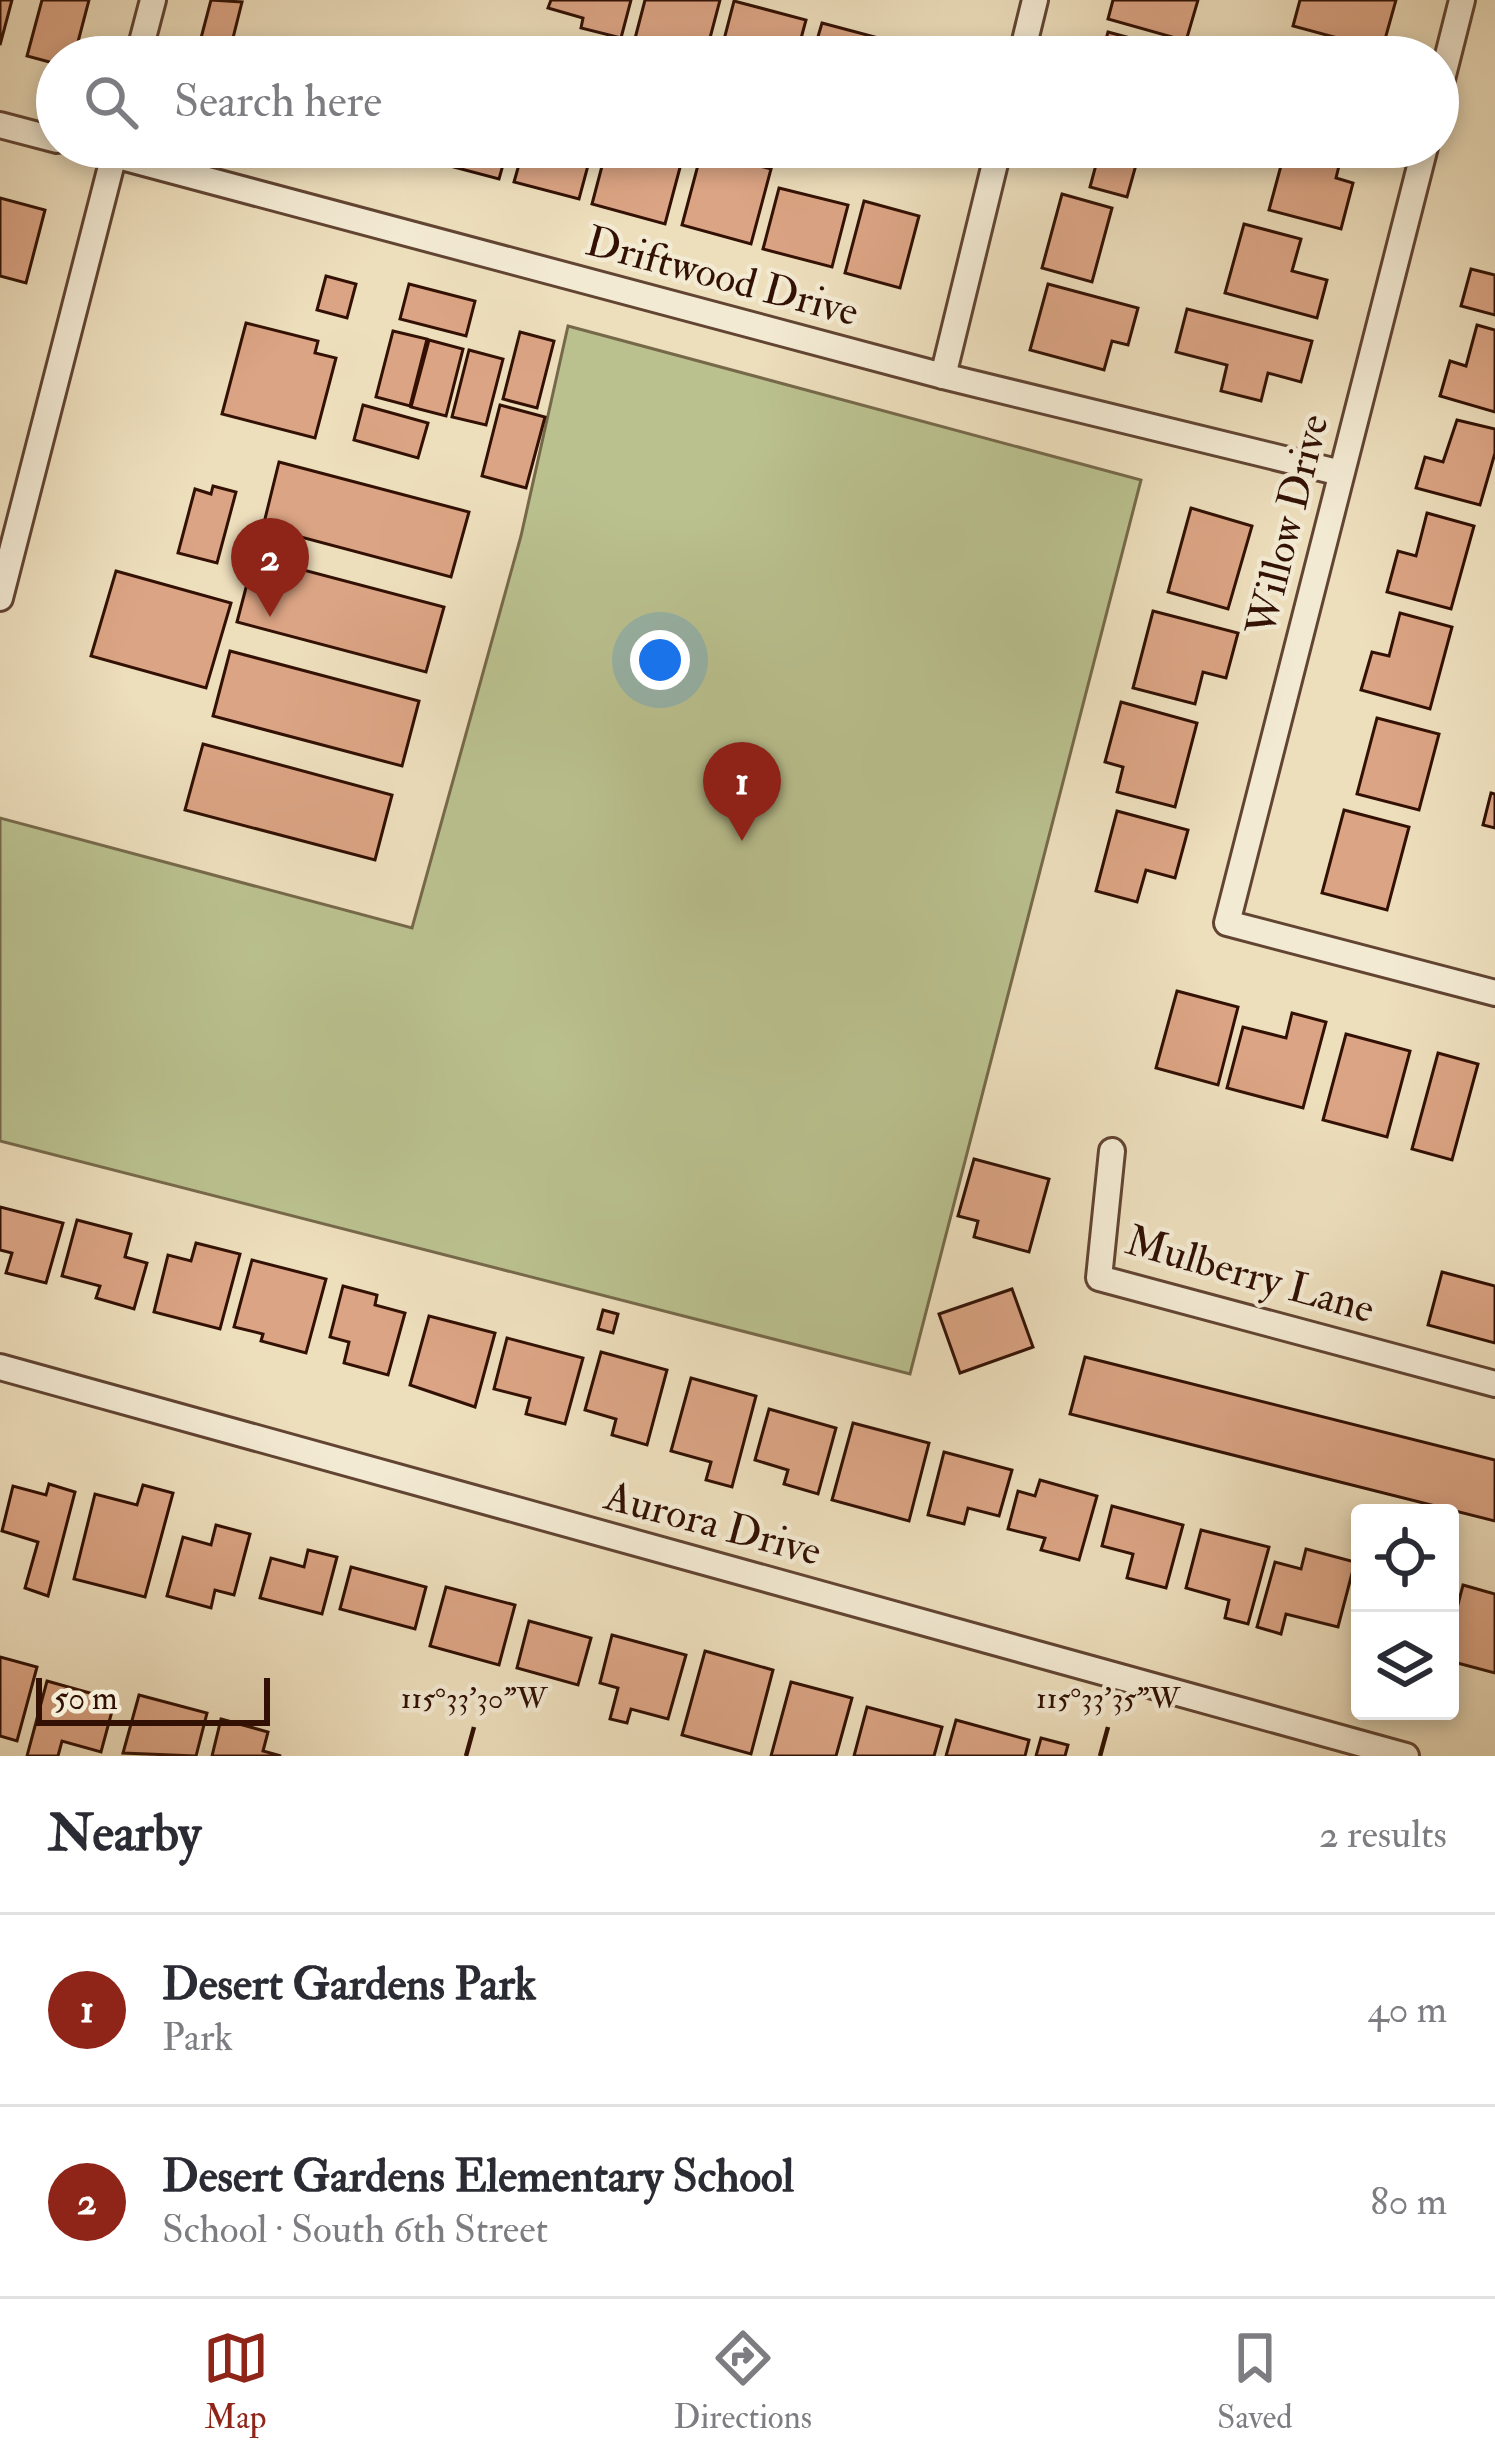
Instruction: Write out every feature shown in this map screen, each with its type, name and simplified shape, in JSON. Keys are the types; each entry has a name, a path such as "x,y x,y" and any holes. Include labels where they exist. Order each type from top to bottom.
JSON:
{"street":[{"path":"144,36 153,0"},
{"path":"1027,36 1035,0"},
{"path":"1453,36 1462,0"},
{"path":"0,125 36,134"},
{"path":"0,598 9,534 110,168"},
{"name":"Driftwood Drive","path":"178,168 943,376 1341,473"},
{"path":"943,376 994,168"},
{"name":"Willow Drive","path":"1420,168 1227,923 1495,993"},
{"name":"Mulberry Lane","path":"1112,1151 1099,1279 1495,1384"},
{"name":"Aurora Drive","path":"0,1366 1406,1756"}],"green space":[{"path":"568,326 1141,480 910,1374 0,1141 0,818 412,928 521,536"}],"building":[{"path":"0,0 12,0 0,45"},
{"path":"42,0 89,0 80,36 36,36 36,58 27,56"},
{"path":"211,0 242,2 234,36 202,36"},
{"path":"551,0 631,0 622,36 581,28 583,18 548,8"},
{"path":"645,0 720,0 711,36 636,36"},
{"path":"1113,0 1198,0 1187,36 1168,36 1108,19"},
{"path":"1300,0 1396,0 1386,36 1330,36 1293,26"},
{"path":"734,1 806,20 802,36 725,36"},
{"path":"822,23 871,36 818,36"},
{"path":"457,168 502,168 499,179"},
{"path":"518,168 587,168 579,199 514,182"},
{"path":"601,168 680,168 665,224 592,204"},
{"path":"697,168 771,169 751,244 682,225"},
{"path":"1095,168 1135,168 1127,197 1090,187"},
{"path":"1280,168 1338,168 1336,178 1353,183 1341,229 1269,210"},
{"path":"779,188 848,205 832,267 763,249"},
{"path":"1062,194 1112,208 1092,282 1042,268"},
{"path":"0,198 45,210 26,283 0,276"},
{"path":"864,201 919,216 900,288 845,273"},
{"path":"1244,224 1301,239 1292,271 1327,280 1317,318 1225,293"},
{"path":"1471,269 1495,275 1495,315 1461,306"},
{"path":"326,276 356,284 347,318 317,310"},
{"path":"409,284 475,301 466,336 400,319"},
{"path":"1048,284 1138,308 1128,345 1112,341 1104,370 1030,350"},
{"path":"1187,309 1312,341 1301,382 1268,373 1261,401 1221,391 1227,365 1176,352"},
{"path":"246,323 318,341 315,353 336,358 315,438 222,414"},
{"path":"1477,325 1495,330 1495,412 1440,396 1450,361 1466,366"},
{"path":"393,331 427,339 410,406 376,397"},
{"path":"520,332 554,341 537,408 503,399"},
{"path":"429,340 463,349 446,416 411,407"},
{"path":"469,350 503,359 486,425 452,417"},
{"path":"363,405 428,423 418,458 354,440"},
{"path":"500,405 545,417 526,488 482,476"},
{"path":"1457,420 1495,429 1495,453 1480,505 1416,488 1425,457 1443,462"},
{"path":"279,462 469,512 451,577 263,527"},
{"path":"213,486 236,492 217,563 178,553 195,489 211,494"},
{"path":"1191,508 1252,526 1228,609 1168,592"},
{"path":"1427,513 1474,526 1451,609 1387,592 1398,551 1416,556"},
{"path":"254,557 444,607 426,672 237,622"},
{"path":"116,571 231,603 206,688 91,656"},
{"path":"1153,611 1238,633 1226,678 1203,672 1195,704 1133,688"},
{"path":"1400,613 1452,627 1430,709 1361,690 1372,652 1389,656"},
{"path":"230,651 419,701 402,766 213,716"},
{"path":"1121,702 1197,723 1175,807 1117,792 1123,767 1105,762"},
{"path":"1377,718 1439,734 1419,810 1357,794"},
{"path":"203,744 392,795 375,860 185,810"},
{"path":"1491,793 1495,794 1495,828 1483,825"},
{"path":"1344,810 1409,827 1387,910 1322,893"},
{"path":"1117,811 1188,830 1175,878 1146,870 1137,902 1096,891"},
{"path":"1177,991 1238,1007 1218,1085 1156,1068"},
{"path":"1292,1013 1326,1022 1303,1108 1227,1088 1243,1027 1286,1038"},
{"path":"1346,1034 1410,1051 1387,1137 1323,1120"},
{"path":"1438,1053 1478,1064 1452,1160 1412,1149"},
{"path":"974,1159 1049,1179 1029,1252 974,1237 978,1221 958,1216"},
{"path":"0,1207 63,1223 46,1283 6,1273 12,1253 0,1250"},
{"path":"77,1220 131,1234 125,1257 147,1263 134,1309 96,1298 100,1286 62,1276"},
{"path":"196,1243 240,1254 220,1329 154,1312 168,1255 191,1261"},
{"path":"252,1260 326,1279 306,1353 261,1341 263,1334 234,1327"},
{"path":"1442,1272 1495,1286 1495,1343 1428,1325"},
{"path":"343,1286 377,1295 375,1305 405,1313 388,1375 344,1363 349,1342 330,1337"},
{"path":"1012,1289 1033,1347 960,1373 939,1314"},
{"path":"603,1310 618,1314 613,1333 598,1329"},
{"path":"429,1316 495,1333 475,1407 410,1385"},
{"path":"507,1338 583,1358 565,1424 526,1414 530,1398 494,1389"},
{"path":"601,1352 667,1370 647,1445 612,1435 616,1419 585,1410"},
{"path":"1085,1357 1495,1460 1495,1521 1459,1512 1459,1504 1427,1504 1070,1414"},
{"path":"691,1378 756,1396 732,1487 706,1480 711,1462 671,1451"},
{"path":"769,1409 836,1428 818,1494 784,1484 788,1470 755,1460"},
{"path":"853,1423 929,1443 909,1521 832,1500"},
{"path":"944,1452 1012,1470 999,1516 968,1508 964,1524 928,1515"},
{"path":"1040,1480 1097,1496 1079,1560 1041,1550 1045,1538 1008,1529 1018,1491 1035,1496"},
{"path":"49,1484 75,1492 48,1596 25,1588 38,1542 2,1531 13,1486 46,1495"},
{"path":"143,1485 173,1493 145,1597 74,1579 95,1494 137,1505"},
{"path":"1112,1506 1183,1525 1166,1588 1127,1578 1133,1554 1102,1546"},
{"path":"216,1525 250,1534 234,1595 215,1590 211,1608 167,1596 183,1537 211,1545"},
{"path":"1201,1530 1269,1547 1248,1624 1225,1618 1229,1600 1186,1588"},
{"path":"1306,1549 1351,1561 1338,1627 1286,1614 1281,1634 1257,1627 1275,1562 1301,1569"},
{"path":"308,1550 337,1557 322,1614 260,1598 271,1558 304,1567"},
{"path":"351,1567 426,1587 415,1629 340,1609"},
{"path":"1463,1585 1495,1594 1495,1673 1459,1663"},
{"path":"446,1587 515,1605 499,1665 430,1646"},
{"path":"529,1621 591,1638 578,1685 517,1668"},
{"path":"612,1635 686,1655 668,1719 631,1709 627,1723 610,1719 618,1688 600,1683"},
{"path":"705,1651 773,1670 751,1754 682,1735"},
{"path":"0,1657 37,1667 17,1741 0,1736"},
{"path":"47,1681 115,1700 101,1752 62,1741 58,1756 27,1756"},
{"path":"791,1682 852,1698 836,1756 771,1756"},
{"path":"139,1695 207,1713 196,1756 123,1753"},
{"path":"867,1707 942,1727 934,1756 854,1756"},
{"path":"221,1719 268,1732 263,1751 281,1756 212,1756"},
{"path":"956,1720 1029,1740 1025,1756 946,1756"},
{"path":"1041,1738 1068,1745 1065,1756 1036,1756"}],"place":[{"name":"Desert Gardens Elementary School","path":"270,617"},
{"name":"Desert Gardens Park","path":"742,841"}]}
